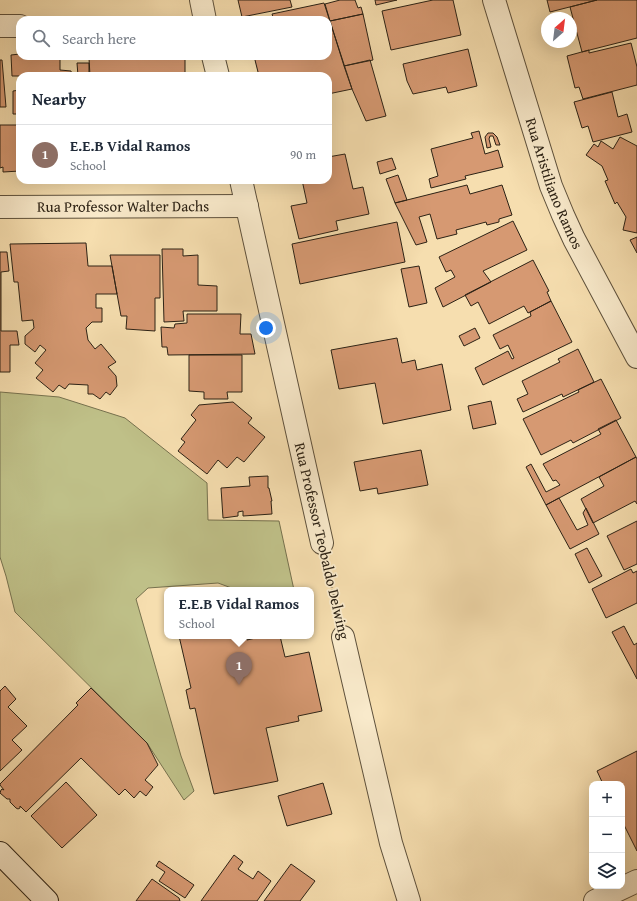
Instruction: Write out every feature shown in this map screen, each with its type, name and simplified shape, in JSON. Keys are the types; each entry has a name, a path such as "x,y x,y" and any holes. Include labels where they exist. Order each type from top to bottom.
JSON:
{"street":[{"path":"201,0 204,16"},
{"name":"Rua Aristiliano Ramos","path":"494,0 551,186 574,239 637,357"},
{"path":"0,26 16,26"},
{"path":"214,60 217,72"},
{"name":"Rua Professor Teobaldo Delwing","path":"242,184 322,544"},
{"name":"Rua Professor Walter Dachs","path":"0,207 247,206"},
{"name":"Rua Professor Teobaldo Delwing","path":"343,637 391,843 409,901"},
{"path":"0,853 47,901"},
{"path":"595,901 637,881"}],"path":[{"name":"Rua Professor Teobaldo Delwing","path":"322,544 343,637"}],"green space":[{"path":"0,392 59,397 125,418 207,483 208,520 279,521 293,587 229,587 218,583 148,588 136,599 181,756 194,791 184,800 147,743 15,612 0,557"}],"building":[{"path":"238,0 290,0 292,7 247,16 242,16"},
{"path":"340,0 355,0 358,8 361,7 363,14 332,21 332,16 329,16 325,4"},
{"path":"375,0 397,0 376,5"},
{"path":"433,0 453,0 461,35 391,50 382,11"},
{"path":"547,0 597,0 550,12"},
{"path":"597,0 637,0 637,38 582,52 577,33 577,12 571,12 570,7"},
{"path":"324,3 328,16 273,16 272,14"},
{"path":"363,14 373,60 344,66 332,27 332,21"},
{"path":"332,28 352,89 332,93 332,72 258,72 255,60 332,60"},
{"path":"631,43 637,67 637,85 583,99 579,87 575,88 567,56 589,50 589,53"},
{"path":"468,49 477,86 448,93 446,87 413,94 407,81 403,64"},
{"path":"16,54 16,60 60,60 60,70 71,72 16,72 16,76 12,76 11,55"},
{"path":"0,60 2,60 6,107 0,107"},
{"path":"89,60 185,60 185,72 90,72"},
{"path":"370,60 386,116 366,121 344,66"},
{"path":"77,63 89,63 89,72 78,72"},
{"path":"13,91 16,91 16,114 13,114"},
{"path":"612,92 618,117 627,114 632,132 593,142 588,126 582,128 574,102"},
{"path":"0,125 16,125 16,171 3,172 3,167 0,168"},
{"path":"479,131 485,154 498,150 503,167 465,176 466,179 431,188 429,179 438,176 431,149 473,138 471,133"},
{"path":"488,133 493,133 497,137 500,145 496,145 493,136 490,136 489,139 491,147 487,148 485,137"},
{"path":"620,137 637,146 637,233 623,230 626,217 617,202 615,204 605,181 608,180 602,166 586,155 594,144 598,147 601,141 613,149"},
{"path":"345,154 353,189 363,187 369,214 336,221 338,230 299,239 291,206 307,203 303,184 332,184 332,156"},
{"path":"392,158 396,169 380,174 377,162"},
{"path":"398,175 407,200 395,203 386,179"},
{"path":"467,185 470,194 502,185 512,215 499,219 499,222 487,225 486,222 456,230 457,234 437,239 430,214 419,217 427,242 416,245 395,203"},
{"path":"513,221 527,250 483,271 491,282 443,307 435,288 455,277 451,270 446,272 439,257"},
{"path":"397,222 405,262 300,284 292,244"},
{"path":"637,237 637,253 630,240"},
{"path":"86,243 88,266 112,266 117,294 96,294 96,308 102,308 102,322 92,322 86,328 88,340 95,349 101,344 116,362 108,367 116,376 117,386 110,395 106,392 100,399 93,394 88,394 88,385 69,384 65,389 59,385 53,392 36,378 43,370 35,363 46,350 40,345 35,352 25,344 25,336 34,328 33,320 22,321 18,282 14,282 10,244"},
{"path":"162,249 183,249 183,256 198,255 198,285 217,286 217,311 183,311 184,321 164,322"},
{"path":"0,252 7,252 9,271 1,272 1,331 17,331 19,345 10,345 10,372 0,372"},
{"path":"110,255 160,255 160,298 155,298 155,331 126,329 127,316 121,316"},
{"path":"533,260 549,291 547,292 551,301 528,313 524,306 489,324 478,302 471,306 465,295"},
{"path":"419,266 427,303 409,307 401,269"},
{"path":"551,301 572,342 483,385 475,368 508,351 512,359 514,358 508,345 500,349 493,335 531,316 530,312"},
{"path":"187,314 241,314 240,334 251,334 255,354 168,355 167,347 162,347 161,327 174,328 175,324 187,323"},
{"path":"475,328 480,338 464,346 459,336"},
{"path":"397,338 402,363 415,360 417,370 442,364 451,410 383,424 375,383 339,389 331,350"},
{"path":"578,349 594,382 563,397 562,394 523,412 517,399 528,394 522,381 560,362 558,359"},
{"path":"189,355 242,355 242,392 227,392 228,399 204,399 204,392 189,391"},
{"path":"601,379 621,418 573,443 571,440 541,455 523,419 579,392 578,390"},
{"path":"491,401 496,424 473,429 468,406"},
{"path":"233,402 252,418 248,423 265,437 244,462 237,457 227,468 218,460 207,474 178,451 185,442 181,439 196,420 191,415 199,405"},
{"path":"616,420 636,457 546,505 526,467 531,464 546,492 560,485 556,480 553,481 543,464 601,434 598,429"},
{"path":"421,450 428,485 378,494 377,488 360,491 354,462"},
{"path":"636,457 637,504 635,501 593,523 581,499 604,486 599,477"},
{"path":"268,476 268,488 272,501 272,514 243,516 243,511 238,512 238,516 223,518 221,488 250,486 249,477"},
{"path":"559,498 577,530 588,525 583,513 586,508 599,534 570,549 546,505"},
{"path":"637,521 637,564 624,570 607,536"},
{"path":"587,548 602,576 589,583 575,554"},
{"path":"631,569 633,573 637,571 637,603 606,618 592,589"},
{"path":"624,626 634,645 637,643 637,679 612,632"},
{"path":"180,639 281,639 285,657 309,652 322,711 298,716 299,721 266,728 278,781 214,794 195,708 190,709 186,690 191,688"},
{"path":"5,686 16,699 8,707 27,726 12,740 22,750 0,771 0,691"},
{"path":"91,688 147,743 158,765 145,780 153,787 146,796 140,791 134,798 125,789 119,795 81,758 26,812 20,806 18,809 16,808 10,802 10,799 7,799 0,793 2,789 4,790 0,784 78,705 76,703"},
{"path":"637,751 637,851 625,827 625,781 602,781 597,771"},
{"path":"66,782 97,815 62,848 31,816"},
{"path":"323,783 332,814 287,826 278,796"},
{"path":"234,855 243,862 238,869 253,879 258,871 271,881 257,901 201,901"},
{"path":"159,861 194,885 185,898 159,881 165,872 156,866"},
{"path":"291,864 315,881 300,901 264,901"},
{"path":"152,879 179,898 180,901 136,901"}],"place":[{"name":"E.E.B Vidal Ramos","path":"239,685"}]}
